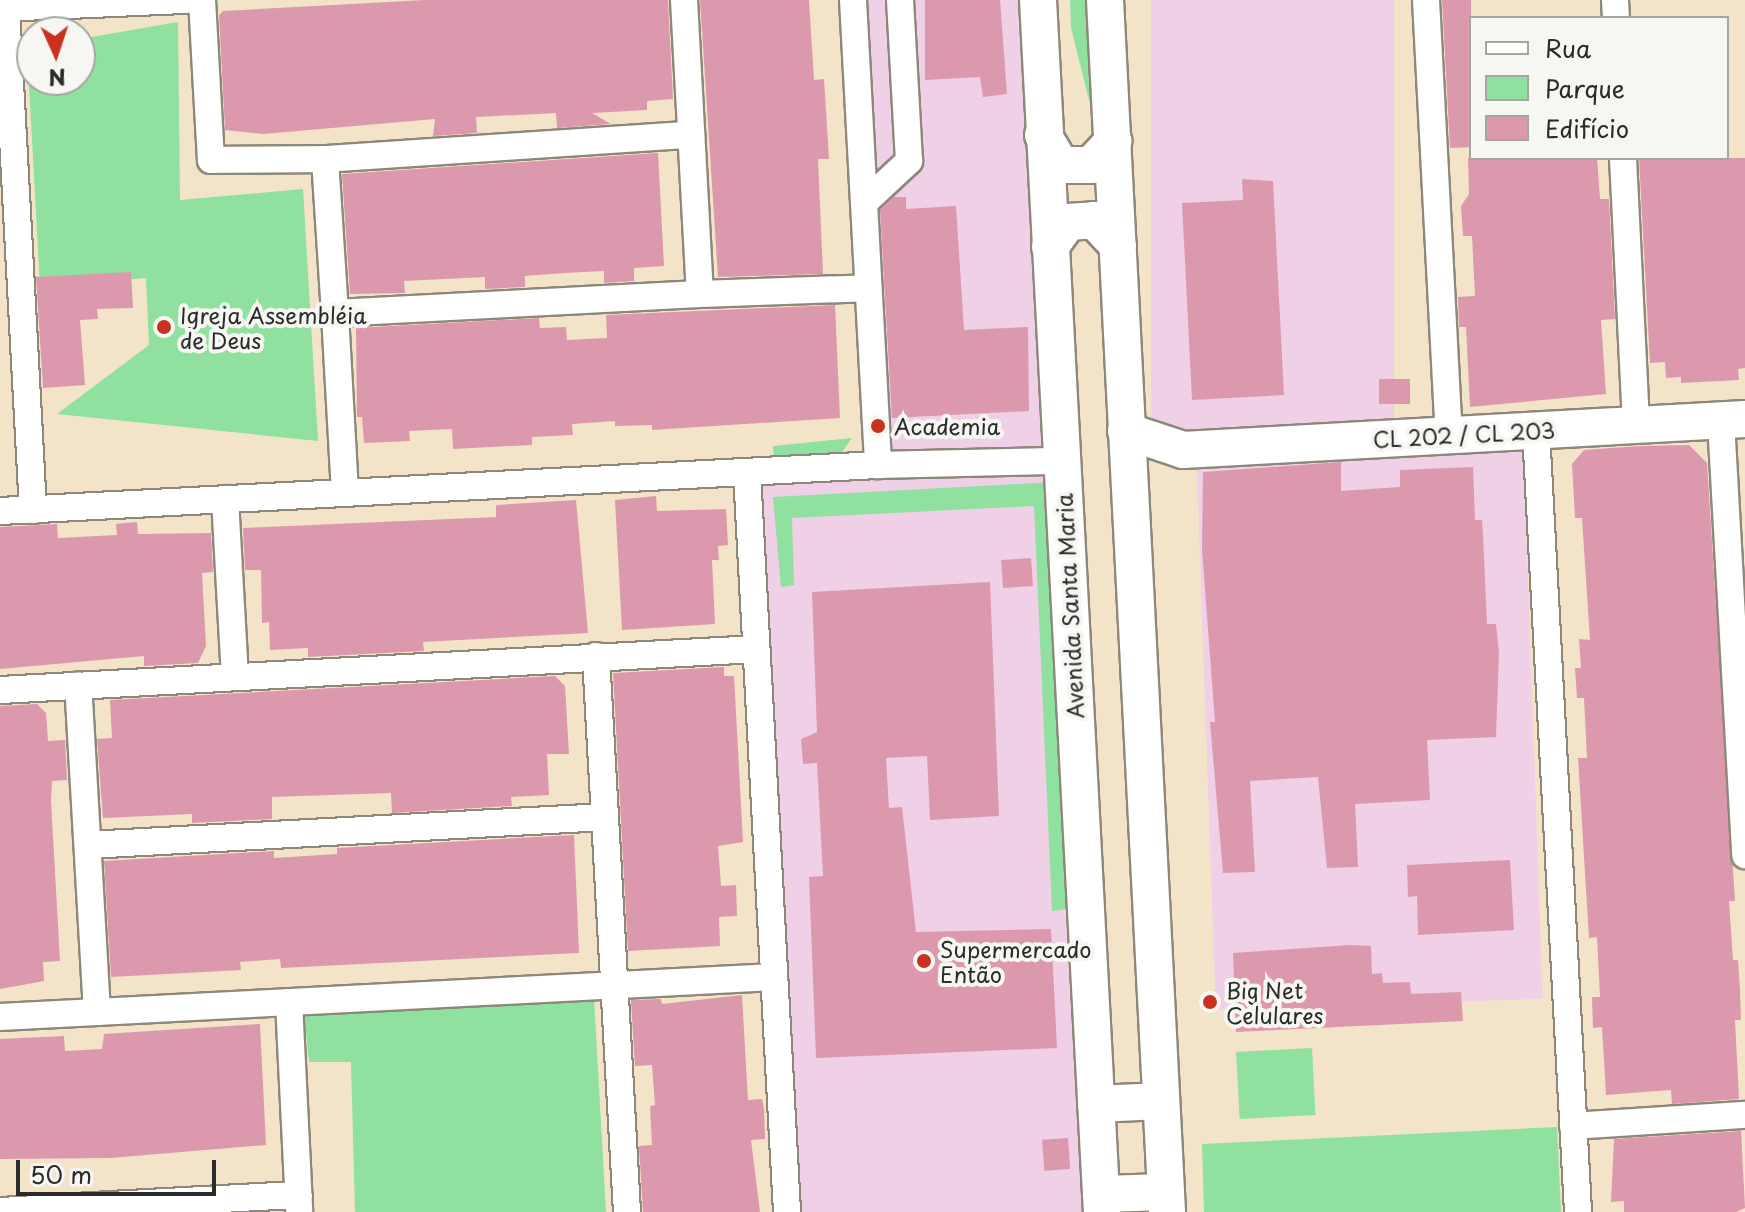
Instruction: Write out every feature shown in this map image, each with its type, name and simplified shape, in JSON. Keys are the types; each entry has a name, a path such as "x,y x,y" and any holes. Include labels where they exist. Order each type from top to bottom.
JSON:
{"main road":[{"name":"Avenida Santa Maria","path":"1038,0 1102,1203"},
{"path":"1102,1203 1166,1202 1105,0"},
{"path":"1043,135 1061,165 1091,165 1113,141"},
{"path":"1050,247 1068,222 1094,220 1118,246"},
{"name":"CL 202 / CL 203","path":"1183,450 1733,420"},
{"path":"1126,431 1183,450"},
{"path":"1129,496 1183,450"},
{"path":"1096,1104 1161,1101"}],"street":[{"path":"33,510 12,330 3,8 186,0"},
{"path":"202,0 211,160 325,159 691,135"},
{"path":"684,0 700,294"},
{"path":"853,0 878,465"},
{"path":"864,203 909,161 900,0"},
{"path":"1426,0 1449,434"},
{"path":"325,159 345,493"},
{"path":"1623,160 1636,424"},
{"path":"335,313 868,288"},
{"path":"1733,420 1745,855"},
{"path":"1536,431 1578,1212"},
{"path":"0,511 878,465 1061,461"},
{"path":"747,473 787,1212"},
{"path":"225,499 235,677"},
{"path":"0,690 756,649"},
{"path":"596,656 627,1212"},
{"path":"78,686 97,1012"},
{"path":"88,845 605,817"},
{"path":"0,1017 774,977"},
{"path":"0,1211 299,1204 289,1002"},
{"path":"1573,1126 1745,1115"}],"shaded area":[{"path":"855,0 1040,0 1102,1212 787,1212 747,473 883,468"},
{"path":"1151,0 1394,0 1394,429 1151,429"},
{"path":"1523,437 1543,999 1216,1010 1196,448"}],"green space":[{"path":"1070,0 1099,0 1100,144 1071,28"},
{"path":"178,22 180,200 303,189 318,441 57,414 149,345 146,278 40,287 30,96 96,96 96,36"},
{"path":"852,438 837,459 774,461 773,446"},
{"path":"1056,482 1076,908 1052,911 1034,506 792,518 794,585 781,587 773,497"},
{"path":"594,998 606,1212 355,1212 351,1062 309,1062 304,1013"},
{"path":"1312,1048 1316,1115 1240,1119 1236,1052"},
{"path":"1557,1127 1561,1212 1204,1212 1202,1144"}],"building":[{"path":"425,0 668,0 673,99 647,101 647,110 592,113 611,124 557,128 556,113 476,117 477,133 433,136 435,119 263,134 225,130 219,15 223,11"},
{"path":"700,0 809,0 814,80 824,79 829,159 818,159 823,274 718,277"},
{"path":"925,0 1000,0 1007,94 983,97 980,77 925,80"},
{"path":"1442,0 1471,0 1469,147 1450,148"},
{"path":"658,153 664,266 634,268 634,281 604,283 604,271 525,276 525,287 485,289 485,277 404,281 405,293 350,294 342,174"},
{"path":"1468,158 1597,160 1600,199 1609,199 1615,319 1601,320 1606,394 1470,407 1466,327 1459,327 1458,297 1475,296 1472,236 1463,236 1461,206 1469,194"},
{"path":"1745,158 1745,368 1738,369 1739,380 1681,383 1681,377 1666,378 1665,362 1650,363 1639,160"},
{"path":"1242,179 1273,181 1284,395 1192,400 1182,203 1243,200"},
{"path":"894,197 906,197 906,209 956,206 964,330 1028,327 1029,411 892,418 880,210"},
{"path":"131,272 133,308 97,309 98,319 80,320 85,385 43,388 36,277"},
{"path":"835,305 840,418 652,430 652,425 615,426 615,421 572,424 573,435 532,437 532,445 453,449 452,429 409,431 410,441 364,443 362,417 357,417 356,328 539,318 540,328 566,327 567,340 607,338 606,315"},
{"path":"1379,379 1410,379 1410,404 1379,404"},
{"path":"1689,445 1707,463 1735,901 1729,901 1733,960 1738,960 1740,990 1741,1020 1735,1020 1739,1099 1672,1104 1671,1090 1606,1095 1602,1027 1593,1028 1592,997 1600,997 1597,937 1589,938 1578,758 1587,758 1584,698 1577,698 1575,668 1581,668 1579,639 1590,640 1582,518 1575,518 1572,464 1584,450"},
{"path":"1341,462 1341,491 1400,487 1400,470 1473,467 1475,520 1482,520 1487,624 1496,624 1499,653 1496,737 1427,740 1430,800 1355,804 1358,867 1327,868 1318,777 1250,781 1255,872 1223,873 1210,722 1215,722 1202,550 1203,472"},
{"path":"656,496 657,511 726,509 728,545 718,546 719,560 712,560 715,624 622,630 615,500"},
{"path":"576,500 588,633 423,642 424,651 308,657 308,648 270,650 269,622 262,623 261,570 245,570 243,528 496,517 496,505"},
{"path":"137,522 138,534 211,533 213,572 202,573 206,646 198,663 144,666 144,656 0,669 0,527 57,524 58,538 117,535 116,524"},
{"path":"1031,558 1033,586 1003,588 1001,560"},
{"path":"990,582 999,816 930,820 927,756 886,758 889,808 902,807 916,932 1051,929 1057,1048 816,1058 809,877 823,876 817,763 803,764 801,739 817,732 812,592"},
{"path":"724,667 724,676 734,676 743,842 718,846 721,886 736,885 737,916 719,917 720,946 628,951 613,673"},
{"path":"555,676 565,686 569,754 547,754 549,795 511,797 512,806 392,813 391,793 272,797 272,819 192,823 192,814 103,818 97,739 112,738 110,700"},
{"path":"37,704 46,713 48,741 65,740 67,780 52,781 51,801 60,961 43,962 44,981 0,989 0,706"},
{"path":"574,835 579,953 281,968 280,959 240,962 241,970 111,977 104,861 274,851 274,858 337,854 337,848"},
{"path":"1510,860 1514,930 1418,935 1417,896 1408,897 1407,865"},
{"path":"1371,946 1372,974 1382,973 1383,983 1410,982 1411,994 1461,992 1463,1021 1236,1032 1233,953"},
{"path":"742,995 748,1100 762,1099 764,1109 765,1139 751,1140 760,1212 643,1212 639,1146 652,1145 650,1106 655,1105 652,1065 635,1066 631,1000 661,999 662,1004"},
{"path":"260,1024 266,1145 110,1158 0,1159 0,1039 64,1036 65,1051 102,1049 104,1034"},
{"path":"1741,1131 1745,1208 1736,1212 1624,1212 1624,1201 1611,1202 1614,1139"},
{"path":"1068,1138 1070,1169 1044,1171 1042,1140"}],"place":[{"name":"Igreja Assembléia de Deus","path":"164,327"},
{"name":"Academia","path":"878,426"},
{"name":"Supermercado Então","path":"924,961"},
{"name":"Big Net Celulares","path":"1210,1002"}]}
